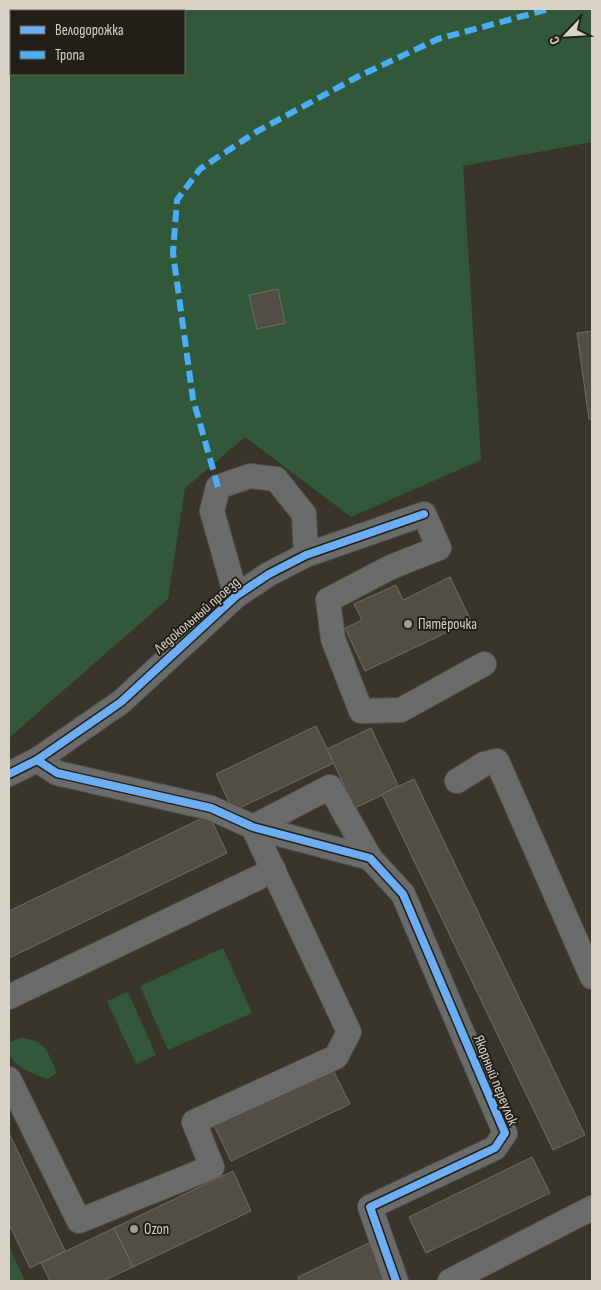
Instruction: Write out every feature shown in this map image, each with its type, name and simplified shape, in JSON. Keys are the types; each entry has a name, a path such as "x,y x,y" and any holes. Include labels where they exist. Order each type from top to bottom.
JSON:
{"street":[{"path":"236,596 212,511 218,487 250,476 276,479 304,514 306,555"},
{"name":"Ледокольный проезд","path":"9,774 37,760 121,702 236,596 269,574 306,555 424,514 439,548 391,567 328,600 333,639 361,711 401,710 484,664"},
{"path":"37,760 57,773 211,808 253,827 370,858"},
{"path":"456,781 484,764 497,761 592,977"},
{"path":"253,827 330,787 370,858"},
{"path":"9,1079 79,1222 212,1167 194,1122 336,1056 349,1032 253,827"},
{"name":"Якорный переулок","path":"370,858 403,894 505,1133 494,1148 370,1207 396,1281"},
{"path":"9,997 274,870"},
{"path":"450,1281 592,1208"}],"green space":[{"path":"9,9 592,9 592,142 463,166 481,460 351,517 245,437 185,488 168,599 9,738"},
{"path":"223,948 252,1013 168,1050 140,986"},
{"path":"128,992 156,1055 136,1064 107,1001"},
{"path":"20,1038 36,1041 41,1044 48,1053 57,1073 48,1079 26,1070 15,1062 9,1053 10,1042"},
{"path":"9,1246 25,1281 9,1281"}],"building":[{"path":"278,289 285,323 257,329 249,295"},
{"path":"592,331 592,419 589,419 577,333"},
{"name":"Пятёрочка","path":"450,577 471,621 365,671 345,628 362,620 354,604 396,585 403,600"},
{"path":"316,726 334,763 233,811 216,774"},
{"path":"371,728 399,787 355,808 327,749"},
{"path":"414,779 585,1135 553,1150 382,794"},
{"path":"209,815 227,853 9,958 9,911"},
{"path":"331,1066 350,1104 231,1161 213,1123"},
{"path":"9,1133 65,1251 30,1268 9,1224"},
{"path":"532,1157 550,1193 426,1253 409,1217"},
{"path":"233,1171 251,1211 133,1267 114,1228"},
{"path":"114,1228 133,1267 103,1281 50,1281 41,1263"},
{"path":"369,1243 385,1278 379,1281 300,1281 298,1277"}],"marked path":[{"path":"218,487 193,399 173,253 177,200 200,169 256,132 359,76 438,39 549,9"}],"cycle path":[{"path":"9,774 37,760 121,702 236,596 269,574 306,555 424,514"},
{"path":"37,760 57,773 211,808 253,827 370,858 403,894 505,1133 495,1148 370,1207 396,1281"}],"place":[{"name":"Пятёрочка","path":"408,624"},
{"name":"Ozon","path":"134,1229"}]}
